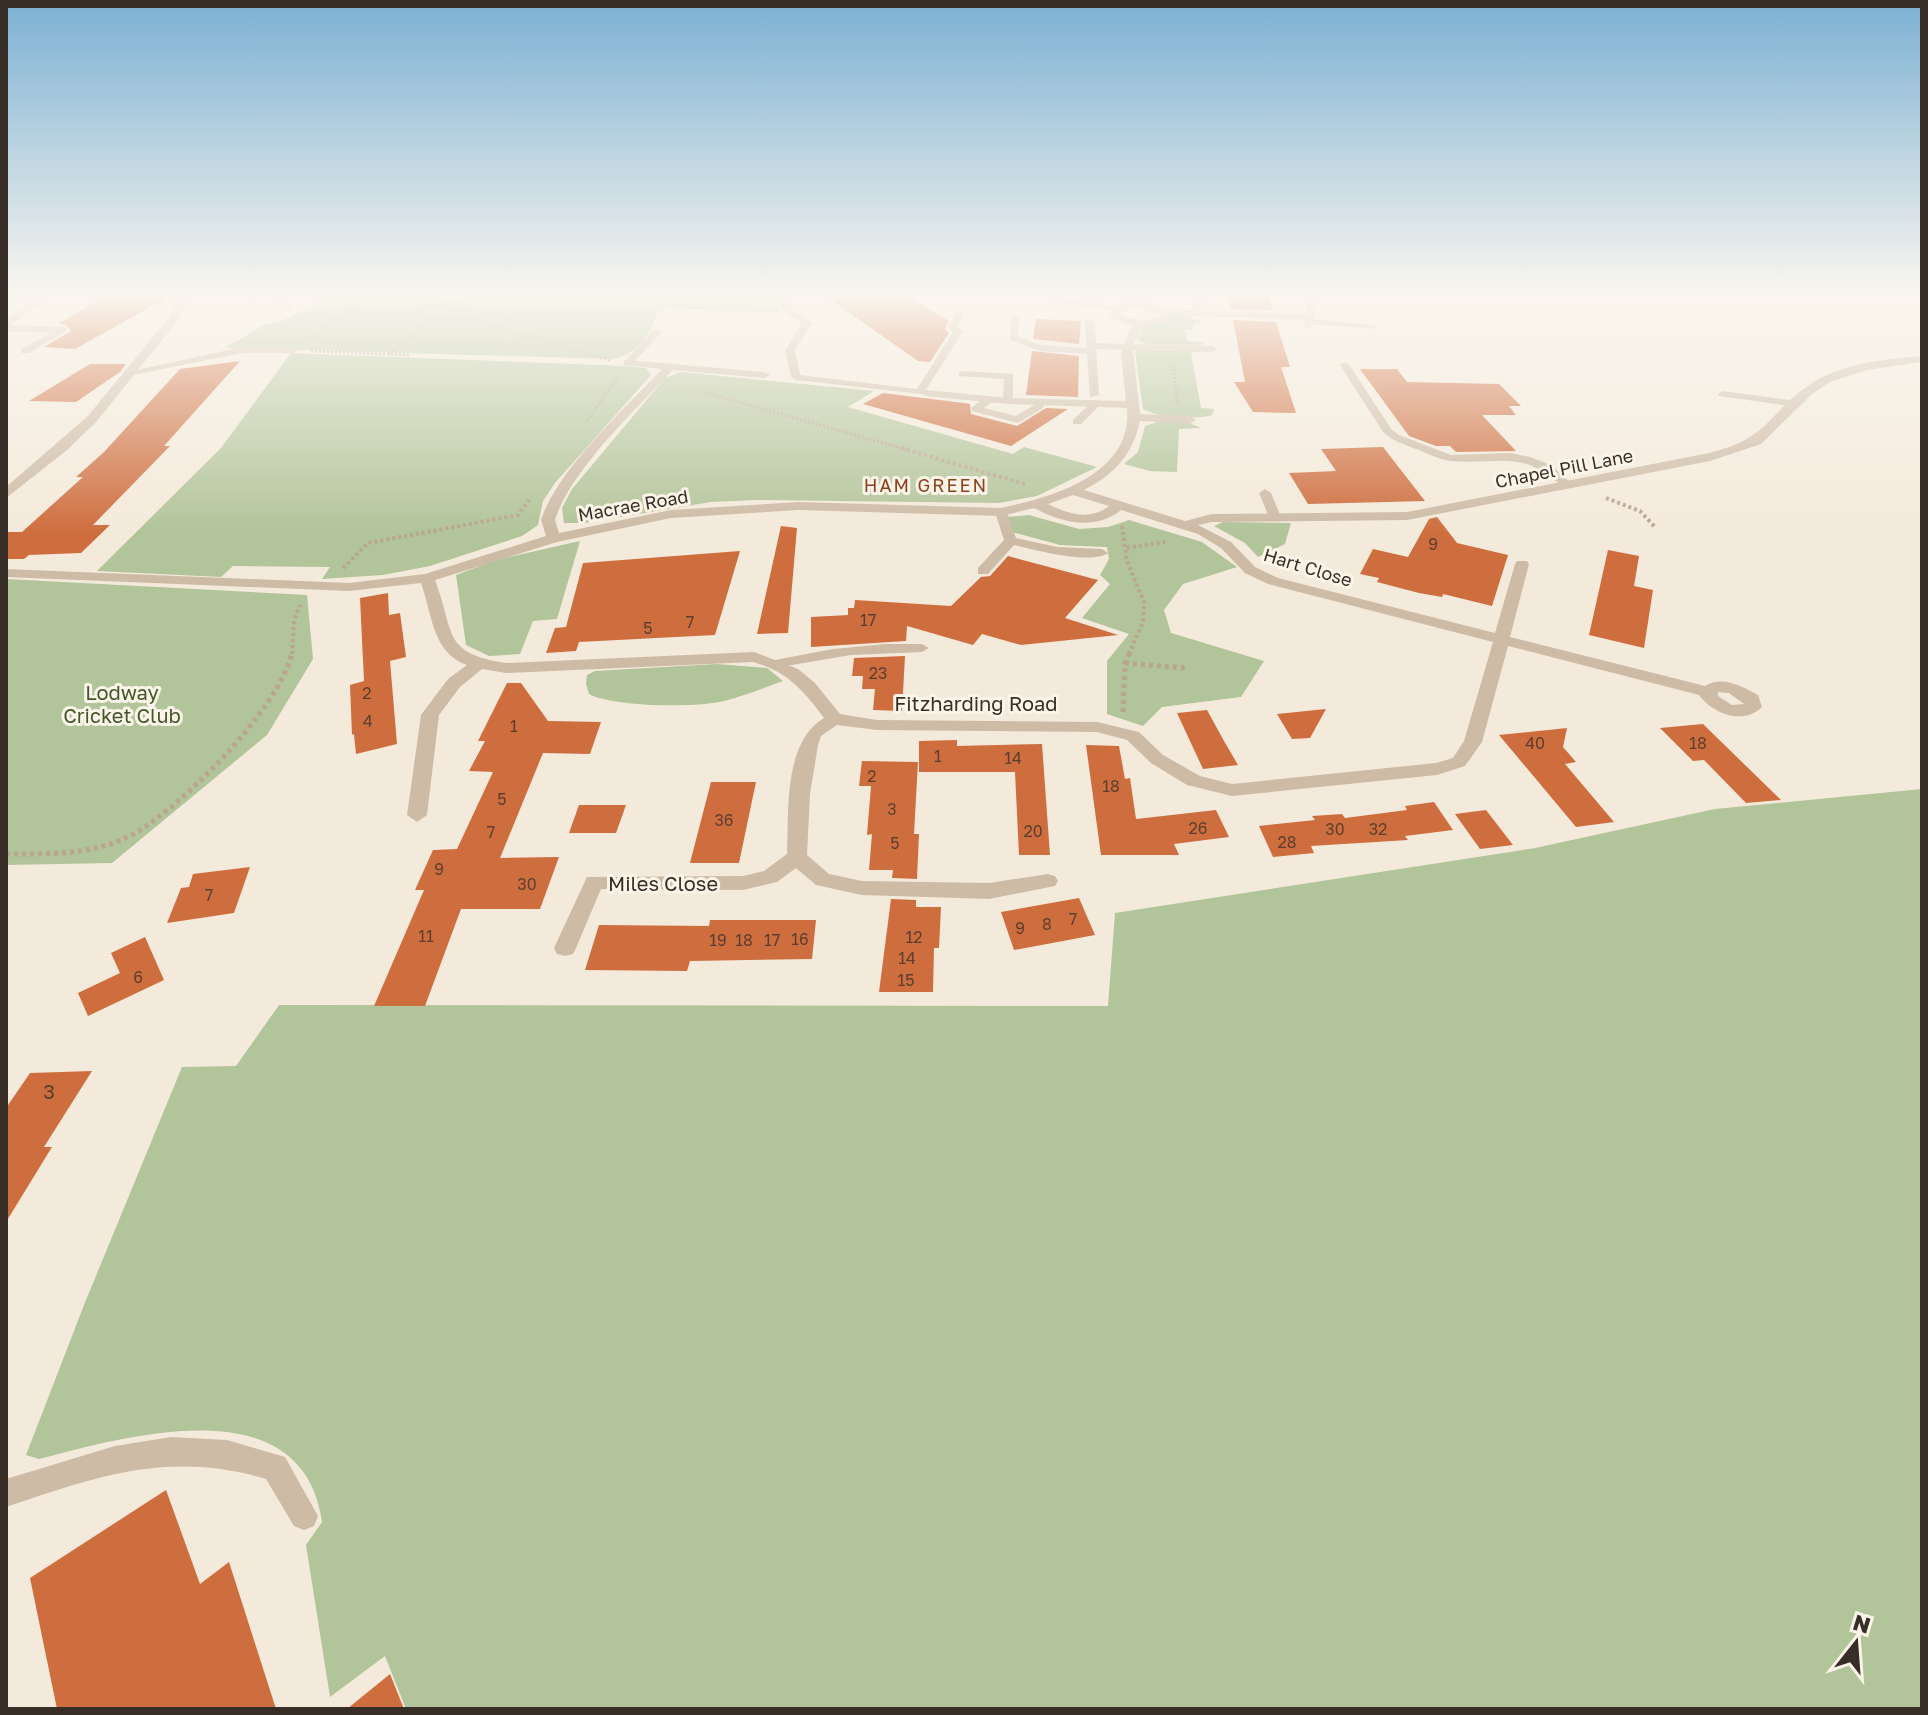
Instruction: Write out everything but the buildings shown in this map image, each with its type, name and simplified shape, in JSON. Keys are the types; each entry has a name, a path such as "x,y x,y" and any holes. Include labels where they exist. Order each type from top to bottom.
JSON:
{"street":[{"path":"6,494 92,419 128,373"},
{"path":"554,538 548,519 552,505 570,478 664,373"},
{"path":"699,373 764,375"},
{"name":"Macrae Road","path":"6,573 349,587 427,578 554,538 671,514 740,507 1001,512 1069,494 1124,450 1134,411 1130,373"},
{"name":"Chapel Pill Lane","path":"1185,526 1212,518 1407,516 1743,448 1762,437 1813,387 1846,373"},
{"path":"924,397 941,394 1040,402 1095,399 1134,411 1185,420"},
{"name":"Hart Close","path":"1069,494 1214,537 1250,570 1273,581 1707,692"},
{"name":"Hart Close","path":"1037,504 1059,515 1081,520 1105,518 1115,510"},
{"path":"1499,639 1522,564"},
{"path":"427,578 436,599 443,637 449,650 477,665 506,668 727,656 754,657 780,663 795,672 834,719 814,732 806,753 798,821 797,857 823,880 862,888 989,891 1048,881"},
{"name":"Fitzharding Road","path":"834,719 877,725 1097,727 1133,736 1157,759 1194,781 1232,790 1437,769 1459,762 1473,742 1499,639"},
{"path":"417,815 430,715 454,683 477,665"},
{"name":"Miles Close","path":"565,948 594,882 743,883 770,877 797,857"}],"lane":[{"path":"795,373 796,377 924,397 936,373"},
{"path":"1077,422 1095,399 1093,373"},
{"path":"1350,373 1388,432 1395,437 1450,458 1511,456 1526,459 1547,467 1569,485"},
{"path":"963,374 1009,376 1008,401"},
{"path":"1723,394 1797,404"},
{"path":"990,399 976,409 1018,420 1039,406 1040,402"},
{"path":"1265,493 1275,517"},
{"path":"1001,512 1011,541"},
{"path":"1011,541 1057,551 1102,553"},
{"path":"983,571 1011,541"},
{"path":"780,663 808,656 891,647 922,648"},
{"path":"6,1493 157,1452 226,1453 275,1467 304,1516"}],"path":[{"path":"581,428 621,373"},
{"path":"668,373 1069,494"},
{"path":"1177,373 1185,420"},
{"path":"1569,485 1633,507 1655,527"},
{"path":"6,854 81,853 129,837 149,825 203,775 262,710 291,661 291,618 307,595 333,578 368,543 518,515 536,490"},
{"path":"1115,510 1121,522 1127,561 1144,602 1143,622 1125,663 1122,717 1133,736"},
{"path":"1125,663 1185,668"}],"green space":[{"path":"276,373 651,375 555,483 543,501 538,525 522,536 430,566 383,575 322,579 330,567 233,566 221,577 97,571 221,448"},
{"path":"678,373 691,373 874,391 848,407 1013,454 1024,447 1097,467 1037,496 998,503 711,502 584,523 564,523 562,508 572,489 665,378"},
{"path":"1138,373 1195,373 1201,408 1214,409 1212,415 1177,417 1143,409"},
{"path":"1160,421 1187,422 1201,428 1179,429 1177,472 1150,471 1124,464 1138,452 1145,426"},
{"path":"1029,515 1079,529 1108,527 1129,520 1202,542 1237,567 1183,584 1164,610 1171,633 1264,661 1241,697 1162,707 1143,726 1107,714 1107,661 1129,634 1082,618 1110,584 1100,575 1109,559 1107,547 1060,545 1012,532 1006,517"},
{"path":"1223,522 1291,523 1285,544 1258,557 1245,543 1214,526"},
{"path":"580,541 557,619 533,621 520,654 489,656 466,645 456,575 496,560"},
{"name":"Lodway Cricket Club","path":"6,579 307,595 313,659 267,735 112,863 6,865"},
{"path":"717,664 767,668 783,681 724,701 675,705 616,702 589,694 586,684 587,675 595,671"},
{"path":"1922,789 1922,1709 406,1709 385,1656 330,1697 306,1545 322,1522 308,1479 282,1451 247,1436 206,1430 118,1440 39,1459 26,1455 182,1067 236,1066 279,1005 1108,1006 1115,913 1535,848 1715,809"}],"district":[{"name":"HAM GREEN","path":"926,485"}]}
